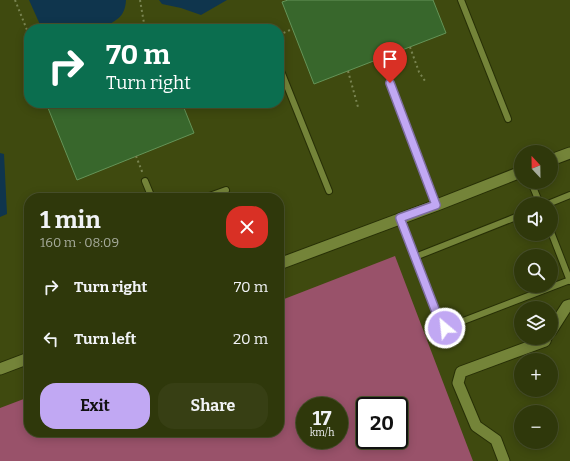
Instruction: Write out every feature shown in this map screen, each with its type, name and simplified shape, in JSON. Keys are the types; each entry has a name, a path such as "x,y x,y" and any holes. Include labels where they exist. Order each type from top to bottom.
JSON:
{"street":[{"path":"558,157 570,153"},
{"path":"284,262 514,175"},
{"path":"558,321 570,304"},
{"path":"504,461 496,440 476,426 458,383 461,372 533,345"},
{"path":"0,368 24,360"}],"lane":[{"path":"461,0 508,119"},
{"path":"284,78 329,191"},
{"path":"390,83 436,205"},
{"path":"146,181 150,193"},
{"path":"218,193 226,190"},
{"path":"558,200 570,195"},
{"path":"400,218 441,325 445,328 570,280 555,241"},
{"path":"415,257 514,218"}],"path":[{"path":"15,0 25,24"},
{"path":"140,0 144,24"},
{"path":"284,33 292,30"},
{"path":"410,47 419,72 425,81"},
{"path":"348,71 358,107"},
{"path":"136,156 146,181"}],"shaded area":[{"path":"395,256 473,461 0,461 0,408 24,399 24,437 284,437 284,299"}],"water":[{"path":"29,0 126,0 122,15 110,24 40,24"},
{"path":"159,0 227,0 201,15 181,8 162,4"},
{"path":"0,153 4,154 7,214 0,217"}],"building":[{"path":"288,0 433,0 446,33 314,84 282,2"},
{"path":"48,108 184,108 194,133 77,180"}],"route":[{"path":"390,83 436,205 400,218 441,325 445,328"}]}
